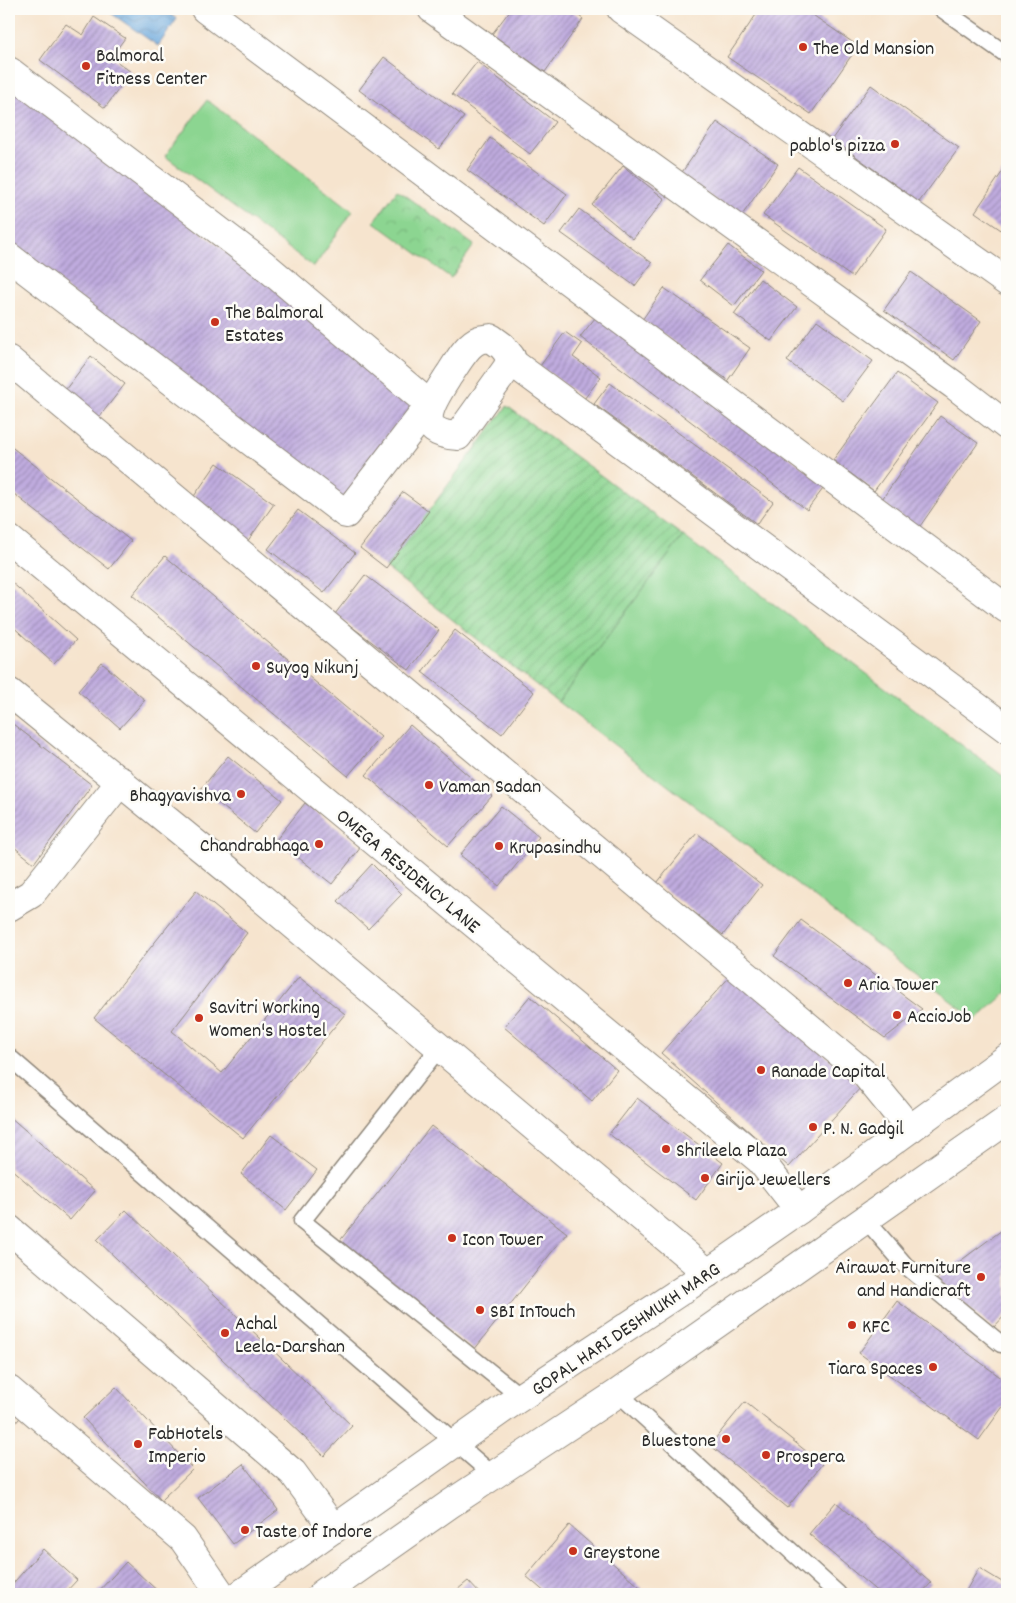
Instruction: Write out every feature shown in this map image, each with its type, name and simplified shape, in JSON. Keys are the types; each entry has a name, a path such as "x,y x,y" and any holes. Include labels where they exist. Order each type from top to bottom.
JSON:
{"street":[{"path":"205,9 1007,609"},
{"path":"432,9 954,385 1007,426"},
{"path":"621,9 1007,282"},
{"path":"9,71 263,264 430,405"},
{"path":"9,257 346,514 430,405 463,354 478,340 491,338 502,346 510,357 507,368 458,436 446,435 435,431 429,422 430,405"},
{"path":"9,360 865,1074 910,1129"},
{"path":"509,360 1007,729"},
{"name":"OMEGA RESIDENCY LANE","path":"9,539 760,1160 799,1210"},
{"path":"9,692 121,781 708,1274"},
{"path":"9,907 31,894 121,781"},
{"name":"GOPAL HARI DESHMUKH MARG","path":"241,1594 520,1397 708,1274 1007,1058"},
{"path":"322,1594 493,1476 618,1393 1007,1120"},
{"path":"9,1229 293,1473 334,1528"},
{"path":"9,1390 183,1539 221,1594"}],"lane":[{"path":"942,9 1007,55"},
{"path":"439,1048 302,1221 520,1397"},
{"path":"9,1057 493,1476"},
{"path":"866,1220 905,1265 1001,1344"},
{"path":"618,1393 838,1594"}],"green space":[{"path":"207,100 353,211 314,267 165,156"},
{"path":"397,190 474,245 451,278 374,222"},
{"path":"507,406 683,536 558,702 386,568"},
{"path":"683,536 1007,779 1007,992 976,1020 558,702"}],"water":[{"path":"105,9 162,9 177,19 158,46"}],"building":[{"path":"511,9 569,9 583,19 545,72 492,34"},
{"path":"760,9 804,9 858,46 811,114 727,57"},
{"name":"Balmoral Fitness Center","path":"94,17 125,38 111,57 131,72 105,108 40,60 66,24 83,35"},
{"path":"384,57 464,117 439,149 359,90"},
{"path":"477,62 555,122 530,154 452,94"},
{"name":"The Balmoral Estates","path":"9,85 420,400 341,502 9,244"},
{"name":"pablo's pizza","path":"871,85 959,148 919,202 832,139"},
{"path":"717,122 778,164 740,218 680,175"},
{"path":"490,138 567,194 544,226 467,170"},
{"path":"1007,165 1007,234 975,212"},
{"path":"623,166 665,199 633,239 592,205"},
{"path":"798,167 886,229 852,277 763,215"},
{"path":"579,209 652,263 635,286 561,233"},
{"path":"728,245 761,270 734,306 700,280"},
{"path":"911,272 981,321 954,360 884,310"},
{"path":"760,279 797,307 771,341 734,314"},
{"path":"664,288 750,348 728,380 642,320"},
{"path":"599,313 826,485 807,510 580,337"},
{"path":"817,320 873,361 843,401 787,361"},
{"path":"565,332 582,344 573,357 601,377 584,399 540,366"},
{"path":"91,356 125,384 96,421 62,394"},
{"path":"897,373 938,403 874,491 833,460"},
{"path":"610,383 773,502 757,524 594,404"},
{"path":"940,416 978,443 918,529 880,502"},
{"path":"9,445 131,541 109,569 9,490"},
{"path":"217,463 274,504 247,542 190,502"},
{"path":"403,492 429,511 386,568 360,548"},
{"path":"298,510 355,553 324,593 268,549"},
{"name":"Suyog Nikunj","path":"165,556 381,737 348,776 132,595"},
{"path":"365,575 439,630 409,670 335,614"},
{"path":"9,580 76,640 54,664 9,623"},
{"path":"455,630 534,692 502,734 422,672"},
{"path":"102,663 145,700 120,728 78,691"},
{"path":"9,721 92,785 34,863 9,843"},
{"name":"Vaman Sadan","path":"410,725 492,796 448,846 366,775"},
{"name":"Bhagyavishva","path":"228,756 282,800 255,833 201,789"},
{"name":"Chandrabhaga","path":"305,803 361,847 332,884 276,840"},
{"name":"Krupasindhu","path":"501,806 539,837 499,886 460,855"},
{"path":"697,833 762,885 723,935 657,883"},
{"path":"372,864 402,894 368,929 338,901"},
{"path":"196,891 247,933 172,1031 222,1073 299,977 345,1014 243,1138 94,1018"},
{"name":"Aria Tower","path":"801,920 922,1009 885,1038 774,956"},
{"name":"Ranade Capital","path":"733,973 861,1087 789,1167 661,1053"},
{"path":"530,996 617,1070 592,1101 504,1027"},
{"name":"Shrileela Plaza","path":"637,1098 723,1163 696,1200 609,1134"},
{"path":"9,1116 95,1191 70,1220 9,1167"},
{"name":"Icon Tower","path":"431,1126 567,1233 474,1350 338,1243"},
{"path":"271,1135 317,1170 286,1210 241,1174"},
{"name":"Achal Leela-Darshan","path":"126,1210 352,1426 324,1456 97,1240"},
{"path":"1002,1230 1007,1233 1007,1313 993,1328 936,1279"},
{"name":"Tiara Spaces","path":"897,1301 1007,1382 1007,1401 979,1440 859,1353"},
{"name":"FabHotels Imperio","path":"116,1387 193,1469 161,1500 83,1418"},
{"path":"9,1400 24,1413 9,1431"},
{"name":"Prospera","path":"745,1402 822,1464 787,1508 710,1445"},
{"path":"243,1464 278,1510 233,1544 198,1498"},
{"path":"836,1502 931,1583 921,1594 880,1594 809,1534"},
{"name":"Greystone","path":"569,1525 648,1594 547,1594 526,1576"},
{"path":"43,1549 77,1580 64,1594 9,1594 9,1588"},
{"path":"126,1562 161,1594 96,1594"},
{"path":"979,1568 1007,1585 1007,1594 964,1594"},
{"path":"468,1581 480,1594 452,1594"}],"place":[{"name":"The Old Mansion","path":"803,47"},
{"name":"Balmoral Fitness Center","path":"86,66"},
{"name":"pablo's pizza","path":"895,144"},
{"name":"The Balmoral Estates","path":"215,322"},
{"name":"Suyog Nikunj","path":"256,666"},
{"name":"Vaman Sadan","path":"429,785"},
{"name":"Bhagyavishva","path":"241,794"},
{"name":"Chandrabhaga","path":"319,844"},
{"name":"Krupasindhu","path":"499,846"},
{"name":"Aria Tower","path":"848,983"},
{"name":"AccioJob","path":"897,1015"},
{"name":"Savitri Working Women's Hostel","path":"199,1018"},
{"name":"Ranade Capital","path":"761,1070"},
{"name":"P. N. Gadgil","path":"813,1127"},
{"name":"Shrileela Plaza","path":"666,1149"},
{"name":"Girija Jewellers","path":"705,1178"},
{"name":"Icon Tower","path":"452,1238"},
{"name":"Airawat Furniture and Handicraft","path":"981,1277"},
{"name":"SBI InTouch","path":"480,1310"},
{"name":"KFC","path":"852,1325"},
{"name":"Achal Leela-Darshan","path":"225,1333"},
{"name":"Tiara Spaces","path":"933,1367"},
{"name":"Bluestone","path":"726,1439"},
{"name":"FabHotels Imperio","path":"138,1444"},
{"name":"Prospera","path":"766,1455"},
{"name":"Taste of Indore","path":"245,1530"},
{"name":"Greystone","path":"573,1551"}]}
